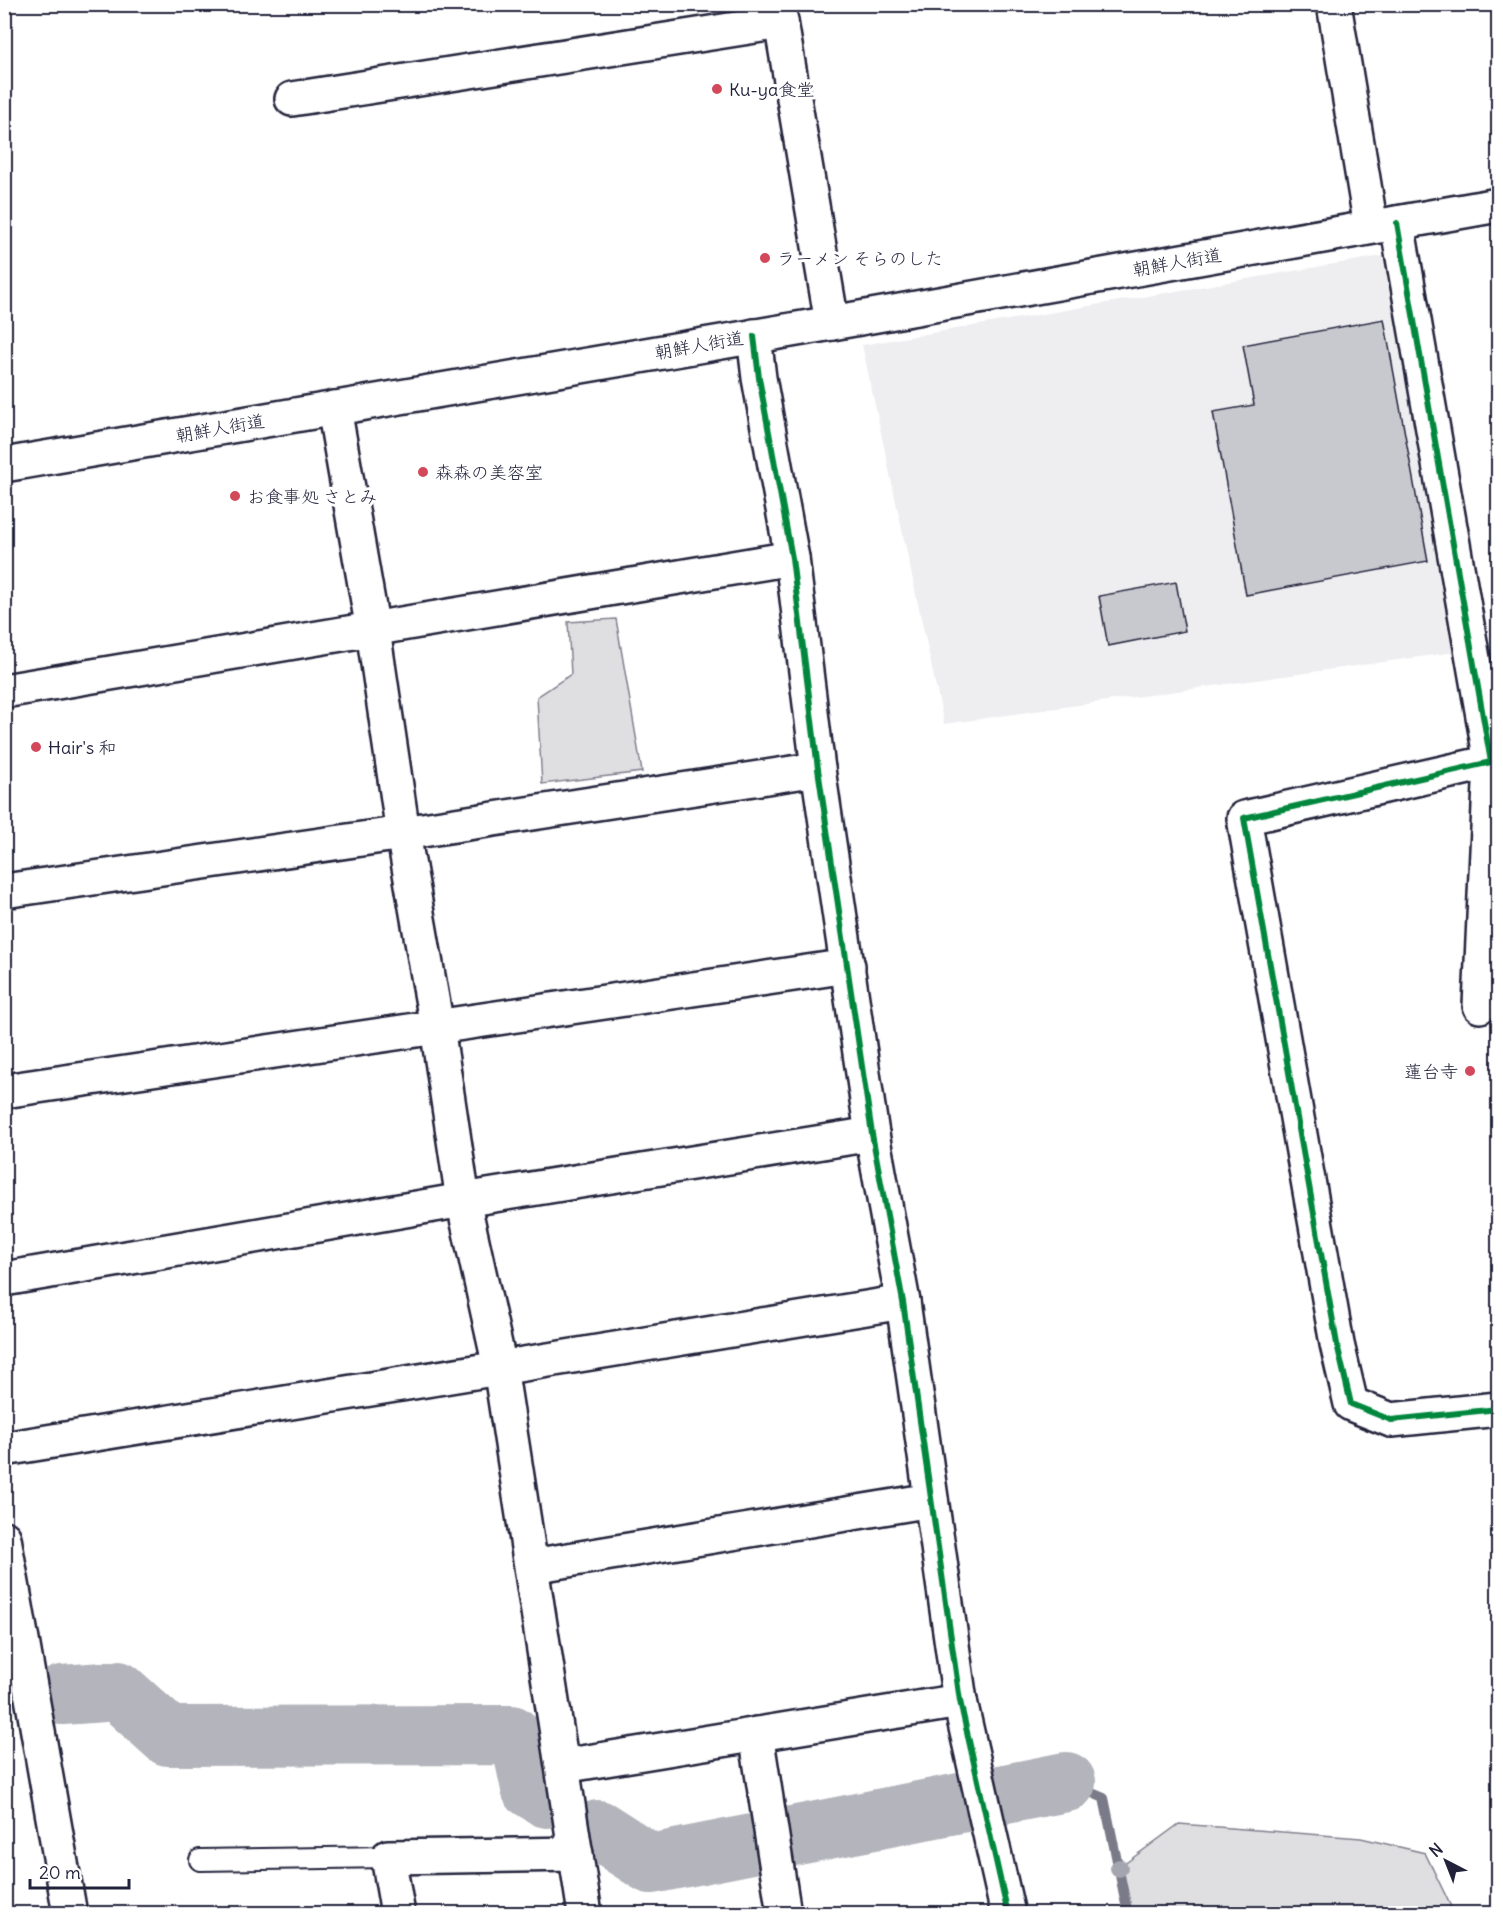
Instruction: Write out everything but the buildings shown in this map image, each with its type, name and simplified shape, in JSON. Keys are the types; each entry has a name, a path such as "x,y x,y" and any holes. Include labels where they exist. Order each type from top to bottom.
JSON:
{"street":[{"path":"1334,4 1384,225 1491,762 1480,1006"},
{"path":"292,99 779,14 832,323"},
{"name":"朝鮮人街道","path":"4,465 832,323 1498,205"},
{"path":"754,336 759,378 792,558 818,768 872,1134 903,1302 960,1701 1008,1914"},
{"path":"334,408 373,630 403,833 437,1027 463,1200 500,1367 585,1914"},
{"path":"4,691 792,558"},
{"path":"1491,762 1244,818 1337,1344 1351,1404 1391,1420 1498,1409"},
{"path":"4,891 403,833 818,768"},
{"path":"4,1091 848,966"},
{"path":"4,1279 463,1200 872,1134"},
{"path":"4,1449 903,1302"},
{"path":"532,1566 932,1500"},
{"path":"4,1538 70,1914"},
{"path":"563,1766 960,1701"},
{"path":"756,1734 784,1914"},
{"path":"398,1914 388,1857 576,1854"}],"lane":[{"path":"200,1860 388,1857"}],"shaded area":[{"path":"1393,254 1462,651 944,724 862,345"},
{"path":"616,619 642,772 542,784 537,697 571,674 568,622"},
{"path":"1179,1824 1361,1838 1425,1853 1454,1913 1128,1913 1119,1868"}],"waterway":[{"path":"62,1695 118,1691 168,1736 511,1735 522,1746 531,1788 547,1798"},
{"path":"1066,1782 1104,1798 1128,1914"},
{"path":"598,1830 651,1864 1066,1782"}],"cycle path":[{"path":"1397,223 1491,762 1244,818 1337,1344 1351,1404 1391,1420 1498,1409"},
{"path":"754,336 759,378 792,558 818,769 872,1134 903,1302 960,1701 1008,1914"}],"place":[{"name":"Ku-ya食堂","path":"717,89"},
{"name":"ラーメン そらのした","path":"765,258"},
{"name":"森森の美容室","path":"423,472"},
{"name":"お食事処 さとみ","path":"235,496"},
{"name":"Hair's 和","path":"36,747"},
{"name":"蓮台寺","path":"1470,1071"}]}
